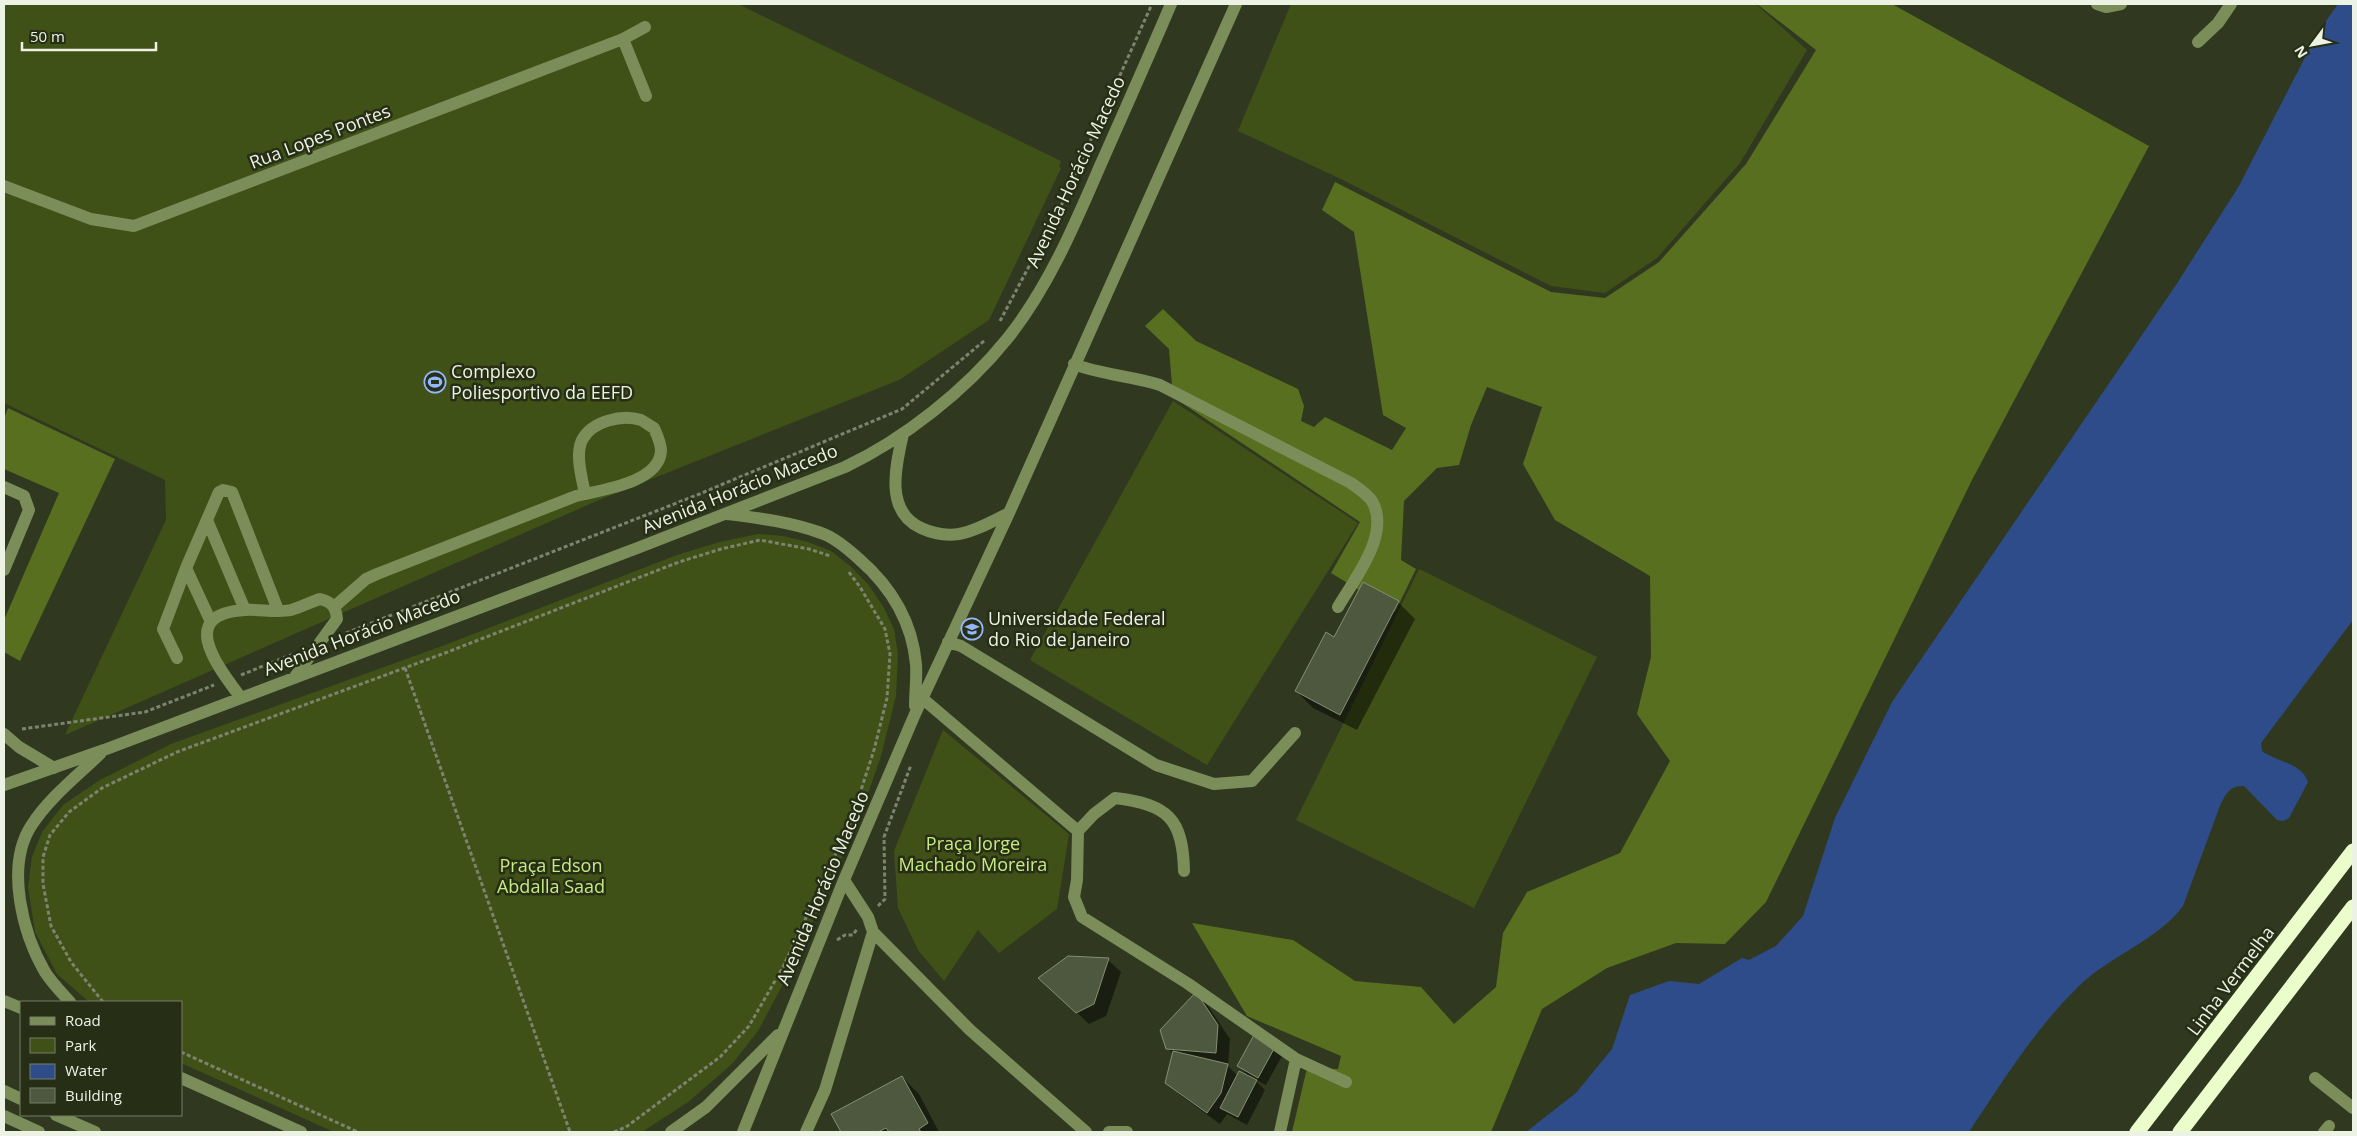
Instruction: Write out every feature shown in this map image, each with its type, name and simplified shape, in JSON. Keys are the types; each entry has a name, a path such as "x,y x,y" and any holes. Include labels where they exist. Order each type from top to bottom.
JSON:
{"highway":[{"name":"Linha Vermelha","path":"2138,1132 2353,851"},
{"path":"2180,1132 2353,907"}],"street":[{"name":"Avenida Horácio Macedo","path":"4,785 104,750 845,467 866,457 903,434 969,379 991,357 1027,310 1069,237 1171,4"},
{"name":"Avenida Horácio Macedo","path":"743,1132 844,880 915,714 1009,513 1236,4"},
{"path":"2097,4 2106,8 2121,4"},
{"path":"2198,42 2218,23 2231,4"},
{"name":"Rua Lopes Pontes","path":"4,186 91,219 134,226 623,39 645,27"},
{"path":"623,39 646,96"},
{"path":"1074,364 1087,369 1138,378 1160,385 1351,483 1371,499 1379,516 1377,534 1372,549 1338,607"},
{"path":"334,607 366,579 377,574 584,494 620,486 654,468 661,450 654,428 641,420 625,418 608,421 593,427 582,440 579,457 584,494"},
{"path":"903,434 895,469 896,494 907,518 916,526 932,533 948,535 975,529 1009,513"},
{"path":"4,487 24,496 29,510 4,570"},
{"path":"178,658 163,629 186,568 219,492 223,490 232,492 278,610"},
{"path":"724,514 763,518 823,533 849,550 877,575 899,605 911,639 916,664 915,714"},
{"path":"207,520 245,610"},
{"path":"186,568 211,622"},
{"path":"241,698 214,661 208,646 206,633 211,622 230,611 290,610 320,599 327,601 334,607 337,619 294,678"},
{"path":"948,642 961,646 1156,765 1214,784 1252,781 1295,732"},
{"path":"922,698 1078,831"},
{"path":"4,734 19,747 54,768"},
{"path":"69,1001 46,974 29,939 22,915 18,883 22,848 30,827 46,806 104,750"},
{"path":"1184,871 1182,838 1171,818 1135,800 1115,798 1094,814 1078,831 1078,880 1074,897 1082,916 1187,983 1296,1059 1346,1082"},
{"path":"844,880 868,917 873,932 970,1030 1086,1132"},
{"path":"806,1132 825,1090 873,932"},
{"path":"4,1001 20,1008"},
{"path":"670,1132 706,1107 783,1030"},
{"path":"1280,1132 1296,1059"},
{"path":"182,1078 301,1132"},
{"path":"2315,1078 2353,1108"},
{"path":"4,1091 20,1099"},
{"path":"4,1116 39,1132"},
{"path":"58,1116 95,1132"},
{"path":"1109,1132 1127,1132"}],"path":[{"path":"102,1001 71,962 51,926 43,884 44,857 50,835 69,812 102,788 176,752 405,668 679,562 721,549 760,540 809,549 830,556 838,562"},
{"path":"614,1132 626,1127 720,1057 749,1026 783,967 851,821 874,750 887,698 890,654 885,630 860,587 845,567"},
{"path":"405,668 570,1132"},
{"path":"182,1052 358,1132"}],"green space":[{"name":"Complexo Poliesportivo da EEFD","path":"4,4 738,4 1061,161 1059,167 1061,168 989,320 899,380 599,500 65,735 166,520 165,480 4,403"},
{"path":"1291,4 1756,4 1807,50 1740,163 1657,258 1605,293 1551,286 1343,180 1238,131"},
{"path":"1757,4 1892,4 2149,146 1972,480 1766,902 1725,944 1676,943 1607,968 1542,1009 1491,1132 1292,1132 1307,1068 1338,1069 1341,1056 1247,1016 1192,923 1293,940 1355,981 1421,987 1454,1024 1496,987 1503,933 1527,892 1620,853 1670,761 1637,714 1651,657 1650,576 1555,520 1523,464 1542,407 1487,387 1471,425 1459,465 1437,468 1404,501 1401,560 1416,569 1395,612 1331,573 1360,522 1173,397 1169,349 1145,326 1163,309 1196,341 1298,389 1304,406 1301,421 1314,427 1325,417 1392,450 1406,428 1383,415 1354,232 1322,210 1335,182 1551,292 1605,298 1659,262 1746,164 1816,50"},
{"path":"1173,401 1358,523 1207,765 1030,660"},
{"path":"8,408 115,459 20,661 4,652 4,620 59,493 4,469 4,418"},
{"name":"Praça Edson Abdalla Saad","path":"758,534 783,536 808,542 831,551 850,566 868,584 884,608 894,629 898,654 896,696 881,756 857,825 790,971 758,1031 732,1064 688,1102 642,1132 334,1132 182,1063 182,1001 88,1001 57,974 35,932 28,887 32,857 42,832 63,805 100,780 171,744 445,645 677,555 720,542"},
{"path":"1419,569 1597,657 1474,908 1296,820"},
{"name":"Praça Jorge Machado Moreira","path":"943,730 1069,834 1057,909 999,953 978,930 944,981 918,950 898,908 894,851"}],"water":[{"path":"2338,4 2353,4 2353,620 2261,743 2262,751 2295,767 2305,776 2308,782 2289,818 2283,821 2277,820 2244,786 2230,790 2221,803 2183,906 2160,929 2090,976 2062,1003 2020,1056 1969,1132 1526,1132 1576,1093 1612,1049 1630,995 1669,981 1699,984 1742,958 1749,960 1776,946 1803,916 1835,818 1892,702 2176,285 2239,186 2317,34"}],"building":[{"path":"1363,582 1399,601 1340,715 1295,691 1326,632 1334,637"},
{"path":"1068,956 1109,958 1094,1004 1076,1013 1038,978"},
{"path":"1196,992 1218,1025 1216,1053 1166,1049 1160,1030"},
{"path":"1254,1035 1275,1047 1258,1078 1237,1066"},
{"path":"1173,1051 1228,1064 1221,1093 1207,1113 1165,1083"},
{"path":"1239,1071 1257,1080 1238,1117 1220,1108"},
{"path":"902,1076 928,1123 919,1129 921,1132 889,1132 886,1128 878,1132 841,1132 831,1114"}],"place":[{"name":"Complexo Poliesportivo da EEFD","path":"435,382"},
{"name":"Universidade Federal do Rio de Janeiro","path":"972,629"}]}
